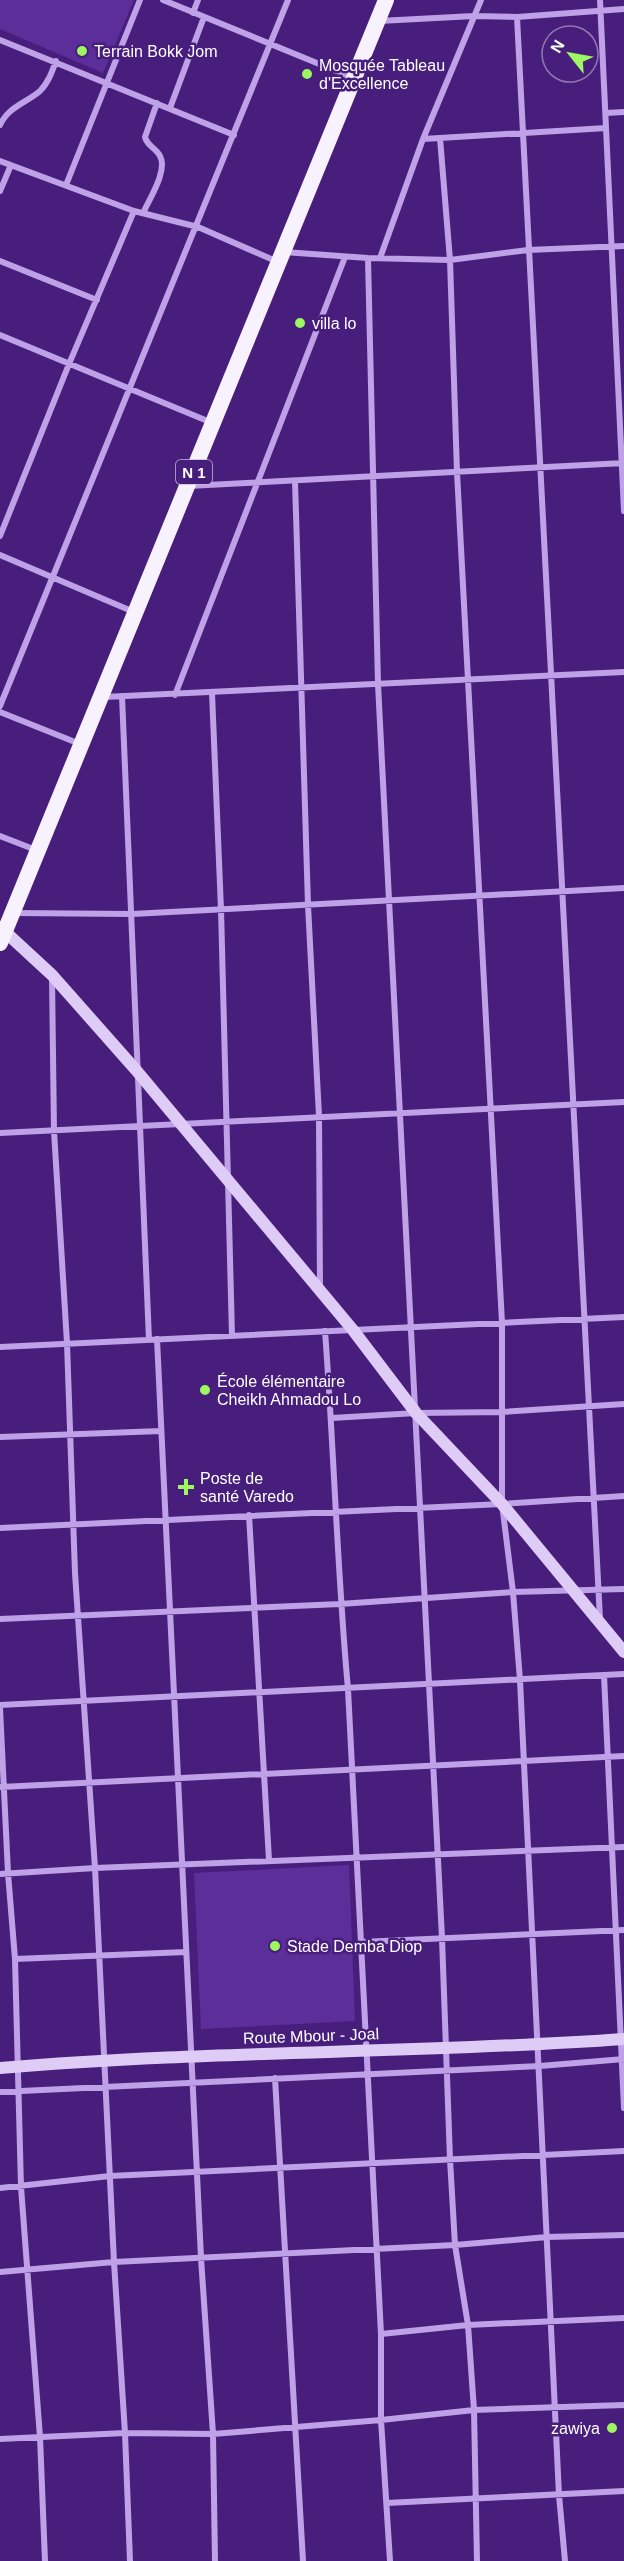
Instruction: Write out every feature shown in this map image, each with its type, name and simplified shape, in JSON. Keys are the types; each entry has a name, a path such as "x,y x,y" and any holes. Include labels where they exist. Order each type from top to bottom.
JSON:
{"highway":[{"name":"N 1","path":"2,933 387,0"}],"main road":[{"path":"2,933 52,975 136,1070 320,1289 416,1413 502,1504 624,1652"},
{"name":"Route Mbour - Joal","path":"0,2068 104,2061 622,2039"}],"street":[{"path":"66,185 140,0"},
{"path":"163,0 355,79"},
{"path":"193,12 198,0"},
{"path":"0,706 198,227 288,0"},
{"path":"380,258 423,140 481,0"},
{"path":"600,0 624,511"},
{"path":"378,21 474,16 517,17 624,9"},
{"path":"170,108 204,17"},
{"path":"517,17 521,133 600,1624"},
{"path":"0,40 234,135"},
{"path":"0,125 10,111 47,83 56,61"},
{"path":"144,211 162,166 159,154 147,143 145,137 157,103"},
{"path":"606,113 624,112"},
{"path":"423,140 606,128"},
{"path":"440,138 450,260 457,472 502,1323 502,1504 513,1592 525,1761 540,2066 542,2155 565,2561"},
{"path":"0,161 134,211 144,211 198,227 281,257 450,260 528,250 624,246"},
{"path":"0,191 11,165"},
{"path":"0,536 134,211"},
{"path":"175,695 345,257"},
{"path":"368,258 378,684 416,1413 418,1507 438,1856 450,2159 455,2245 468,2325 474,2409 477,2561"},
{"path":"0,261 97,300"},
{"path":"0,336 214,423"},
{"path":"188,486 623,463"},
{"path":"295,481 308,904 319,1116 320,1289"},
{"path":"0,555 135,613"},
{"path":"101,697 624,672"},
{"path":"212,693 221,909 226,1178 232,1336"},
{"path":"122,696 149,1340"},
{"path":"0,712 81,744"},
{"path":"0,836 37,851"},
{"path":"11,913 132,914 624,888"},
{"path":"52,975 54,1131 67,1343 77,1617 95,1868 130,2561"},
{"path":"0,1133 624,1102"},
{"path":"0,1347 624,1317"},
{"path":"325,1331 332,1418 334,1511 348,1689 357,1859 381,2334 381,2420 390,2561"},
{"path":"157,1340 201,2258 213,2434 215,2561"},
{"path":"332,1418 416,1413 502,1413 624,1404"},
{"path":"0,1437 161,1431"},
{"path":"0,1528 624,1496"},
{"path":"249,1515 269,1860"},
{"path":"0,1619 340,1604 513,1592 624,1589"},
{"path":"45,2561 40,2438 21,2187 15,1959 2,1787 0,1707 624,1674"},
{"path":"604,1675 624,2108"},
{"path":"2,1787 624,1756"},
{"path":"0,1874 269,1860 357,1859 624,1847"},
{"path":"361,1942 624,1930"},
{"path":"15,1959 186,1952"},
{"path":"0,2092 540,2066 623,2059"},
{"path":"275,2078 287,2253 294,2427 303,2561"},
{"path":"0,2188 110,2176 624,2151"},
{"path":"0,2272 114,2262 455,2245 547,2237 624,2235"},
{"path":"381,2334 468,2325 624,2318"},
{"path":"0,2439 125,2433 213,2434 381,2420 474,2409 624,2404"},
{"path":"387,2503 624,2491"}],"shaded area":[{"name":"Terrain Bokk Jom","path":"0,0 134,0 103,73 0,29"},
{"name":"Stade Demba Diop","path":"349,1865 355,2021 201,2029 194,1873"}],"place":[{"name":"Terrain Bokk Jom","path":"82,51"},
{"name":"Mosquée Tableau d'Excellence","path":"307,74"},
{"name":"villa lo","path":"300,323"},
{"name":"École élémentaire Cheikh Ahmadou Lo","path":"205,1390"},
{"name":"Poste de santé Varedo","path":"186,1487"},
{"name":"Stade Demba Diop","path":"275,1946"},
{"name":"zawiya","path":"612,2428"}]}
